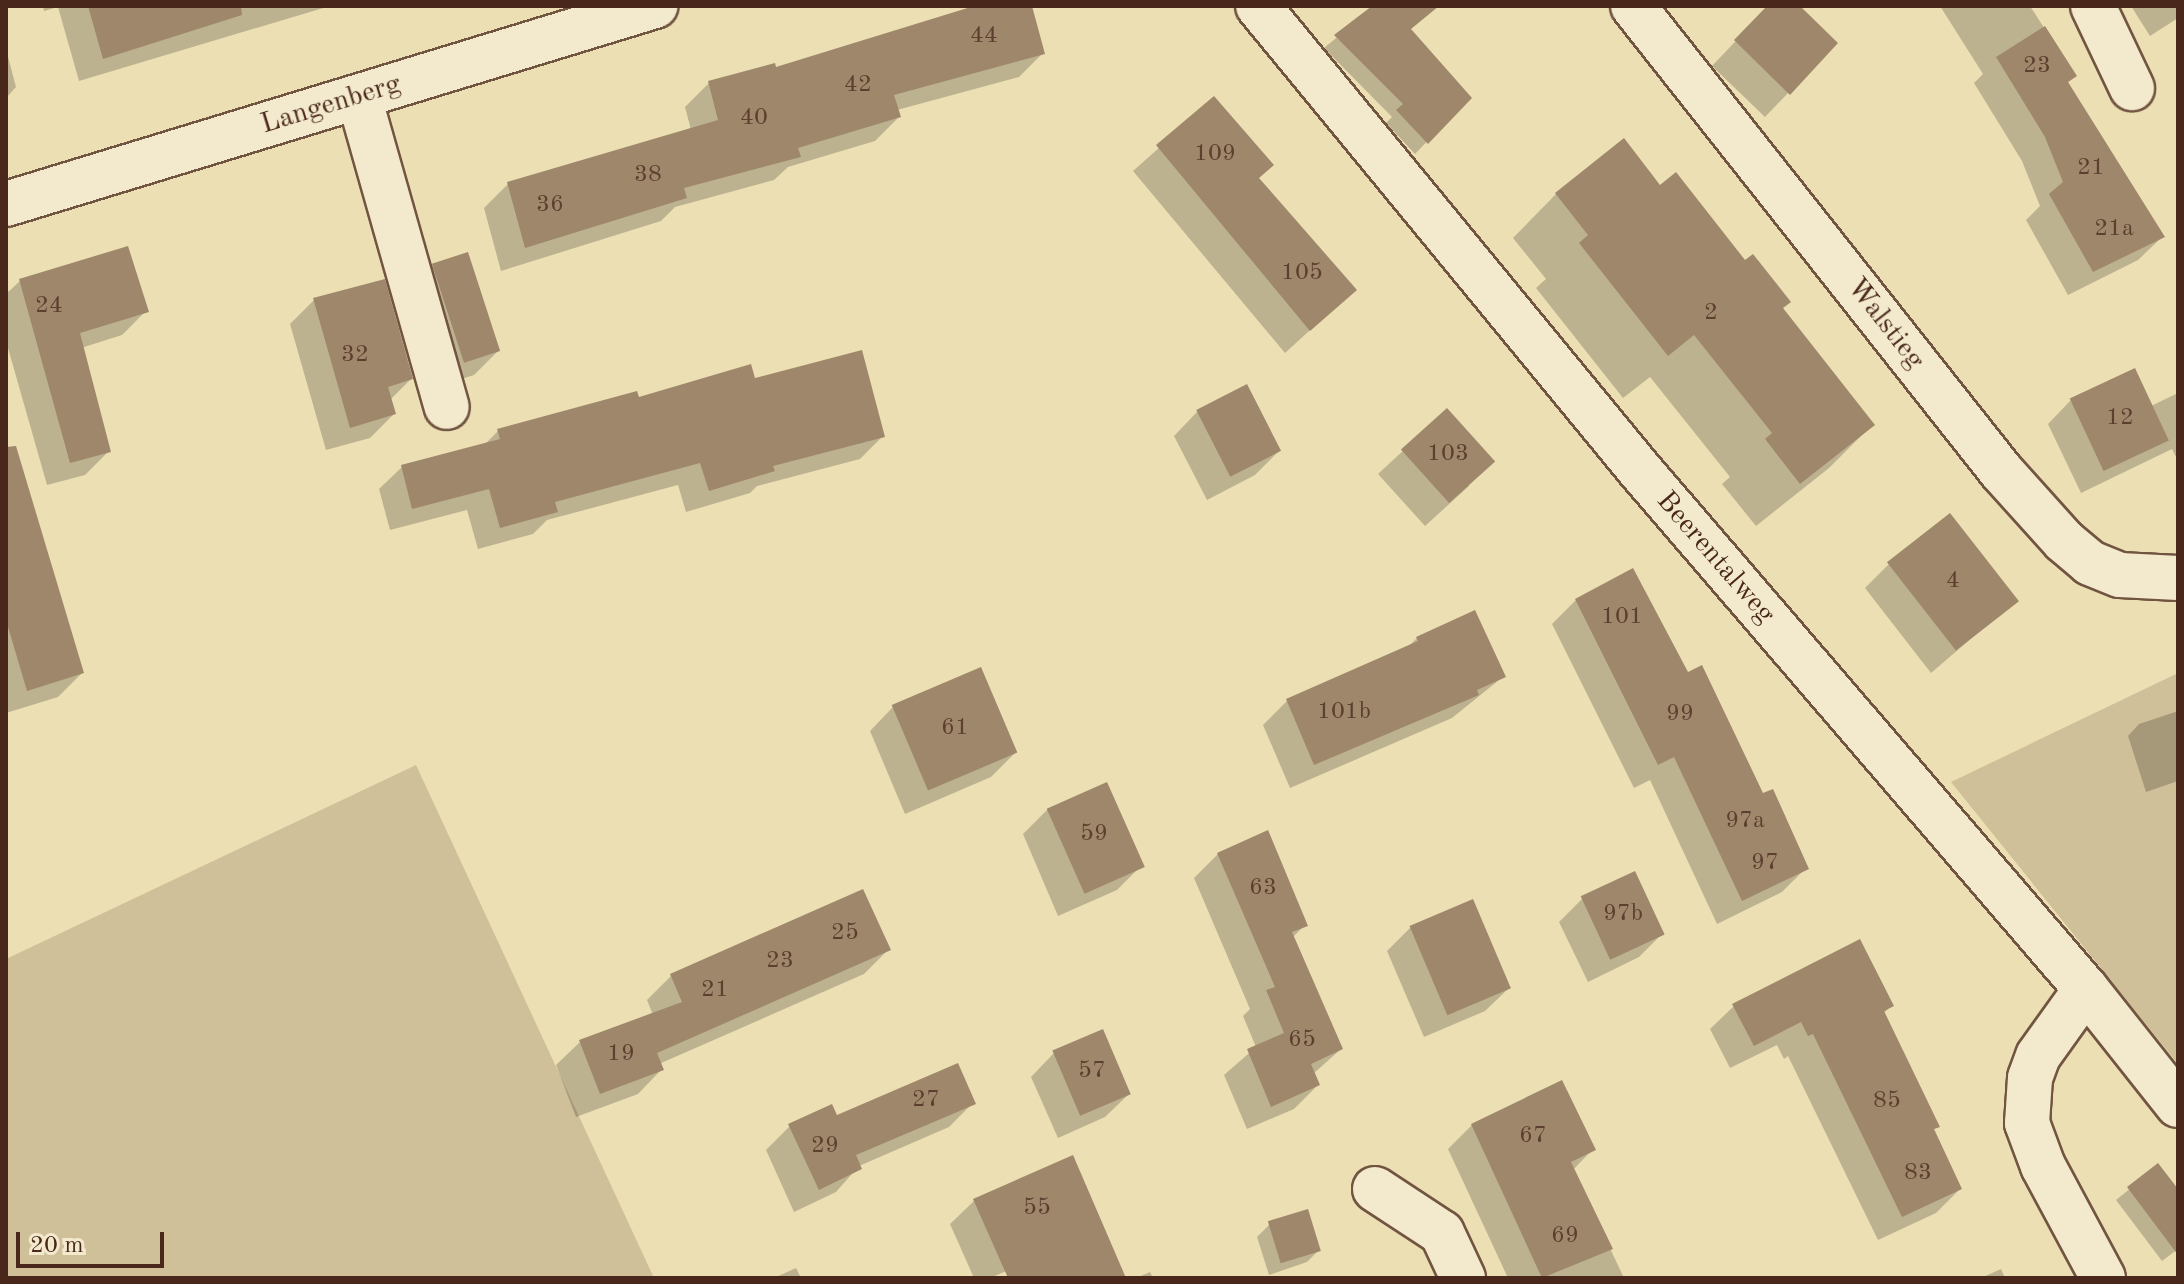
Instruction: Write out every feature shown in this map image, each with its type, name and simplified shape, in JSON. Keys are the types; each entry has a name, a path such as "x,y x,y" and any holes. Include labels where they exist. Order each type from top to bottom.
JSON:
{"street":[{"name":"Langenberg","path":"6,204 655,6"},
{"name":"Beerentalweg","path":"1258,6 1638,468 2086,989 2178,1105"},
{"name":"Walstieg","path":"1633,6 2001,471 2064,541 2090,563 2120,575 2178,578"},
{"path":"2093,6 2132,88"},
{"path":"359,97 447,407"},
{"path":"2086,989 2038,1056 2030,1078 2027,1123 2043,1166 2103,1278"},
{"path":"1375,1189 1442,1233 1463,1278"}],"shaded area":[{"path":"2178,673 2178,1064 1951,782"},
{"path":"416,765 654,1278 6,1278 6,959"}],"building":[{"path":"88,6 241,6 242,15 103,59"},
{"path":"974,6 1032,6 1045,54 894,95 901,117 798,148 801,157 684,188 687,198 525,248 507,182 718,120 708,81 775,63 776,67"},
{"path":"1372,6 1439,6 1411,29 1472,98 1428,144 1396,110 1403,104 1334,35"},
{"path":"1767,6 1800,6 1838,43 1790,95 1734,40"},
{"path":"2045,26 2077,76 2068,82 2165,237 2093,272 2049,194 2063,182 2045,137 1996,57"},
{"path":"1214,96 1274,165 1259,178 1357,290 1310,331 1156,145"},
{"path":"1624,138 1660,185 1676,172 1745,260 1753,254 1791,302 1783,308 1875,425 1800,484 1765,439 1772,433 1694,335 1668,356 1579,243 1588,235 1555,193"},
{"path":"128,246 149,312 80,333 111,452 70,463 19,279"},
{"path":"468,252 500,351 464,363 432,264"},
{"path":"385,279 413,379 388,387 396,414 350,428 313,298"},
{"path":"862,350 885,437 773,466 775,471 709,491 700,463 555,502 558,512 500,528 489,489 412,509 401,465 500,439 497,429 637,391 639,397 751,364 755,378"},
{"path":"2135,368 2169,441 2104,471 2070,398"},
{"path":"1247,384 1281,451 1230,477 1196,410"},
{"path":"1447,408 1495,462 1449,503 1401,449"},
{"path":"16,446 84,673 27,691 6,620 6,447"},
{"path":"1950,513 2019,601 1956,651 1887,562"},
{"path":"1633,568 1688,672 1702,665 1763,793 1773,789 1809,869 1742,901 1674,757 1658,765 1575,599"},
{"path":"1475,610 1506,677 1477,690 1479,695 1314,765 1286,699 1418,641 1416,637"},
{"path":"981,667 1017,753 928,791 892,705"},
{"path":"1107,782 1145,867 1085,894 1047,809"},
{"path":"1268,830 1308,926 1292,932 1343,1049 1311,1064 1320,1085 1271,1107 1247,1049 1284,1033 1266,990 1275,987 1217,853"},
{"path":"1635,871 1665,934 1610,960 1581,896"},
{"path":"863,889 891,950 657,1053 664,1070 600,1094 579,1040 682,1002 670,974"},
{"path":"1473,899 1511,988 1447,1015 1409,926"},
{"path":"1860,939 1894,1006 1884,1011 1940,1127 1934,1129 1962,1189 1902,1217 1813,1034 1808,1036 1801,1022 1754,1046 1732,1004"},
{"path":"1103,1029 1131,1094 1080,1116 1052,1050"},
{"path":"958,1063 976,1104 856,1155 862,1169 819,1190 788,1124 832,1104 837,1115"},
{"path":"1562,1080 1596,1150 1571,1162 1613,1249 1542,1278 1471,1124"},
{"path":"1073,1155 1126,1278 1008,1278 973,1199"},
{"path":"2158,1163 2178,1189 2178,1255 2127,1187"},
{"path":"1308,1209 1321,1251 1281,1263 1268,1221"}]}
